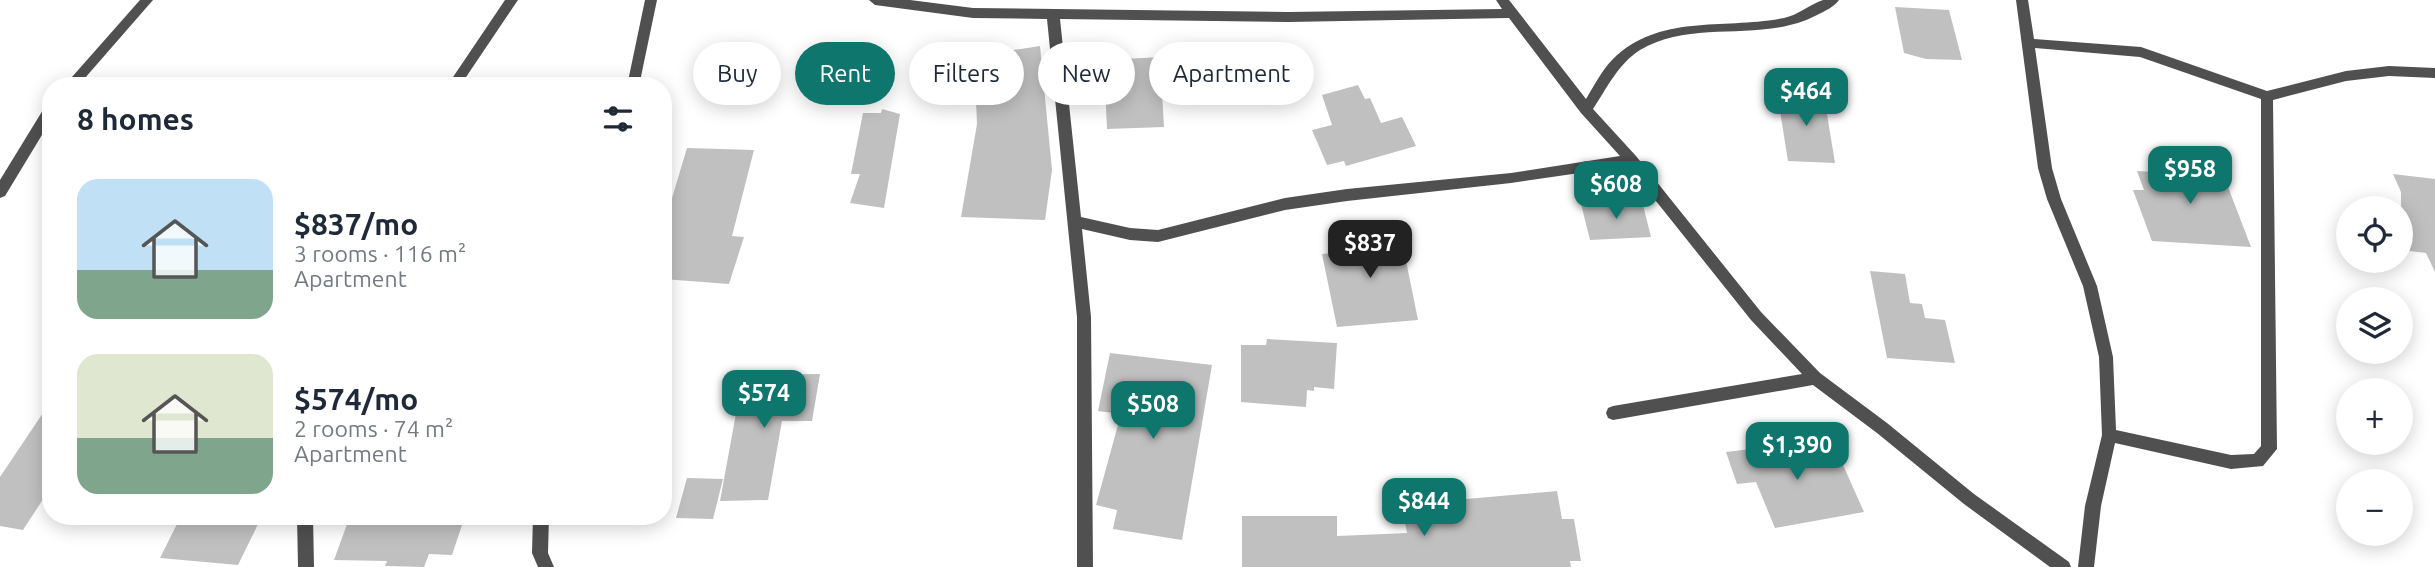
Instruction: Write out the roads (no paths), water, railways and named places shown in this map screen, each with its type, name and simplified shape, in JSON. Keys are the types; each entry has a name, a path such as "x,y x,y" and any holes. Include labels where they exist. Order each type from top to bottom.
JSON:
{"street":[{"path":"78,77 147,0"},
{"path":"459,77 512,0"},
{"path":"635,77 651,0"},
{"path":"875,0 973,13 1288,17 1510,13"},
{"path":"1502,0 1586,109 1631,160 1756,316 1815,377 1969,499 2063,567"},
{"path":"1586,109 1617,63 1647,40 1690,29 1783,23 1807,16 1833,0"},
{"path":"2022,0 2045,168 2054,199 2090,286 2106,357 2109,435 2093,506 2086,567"},
{"path":"1053,14 1084,317 1085,567"},
{"path":"2027,43 2141,52 2267,96 2346,76 2389,71 2435,73"},
{"path":"2109,435 2231,462 2258,461 2269,449 2267,96"},
{"path":"0,192 42,121"},
{"path":"1076,222 1130,234 1158,236 1285,204 1511,178 1631,160"},
{"path":"1614,413 1815,377"},
{"path":"305,525 306,567"},
{"path":"541,525 540,553 546,567"}]}
